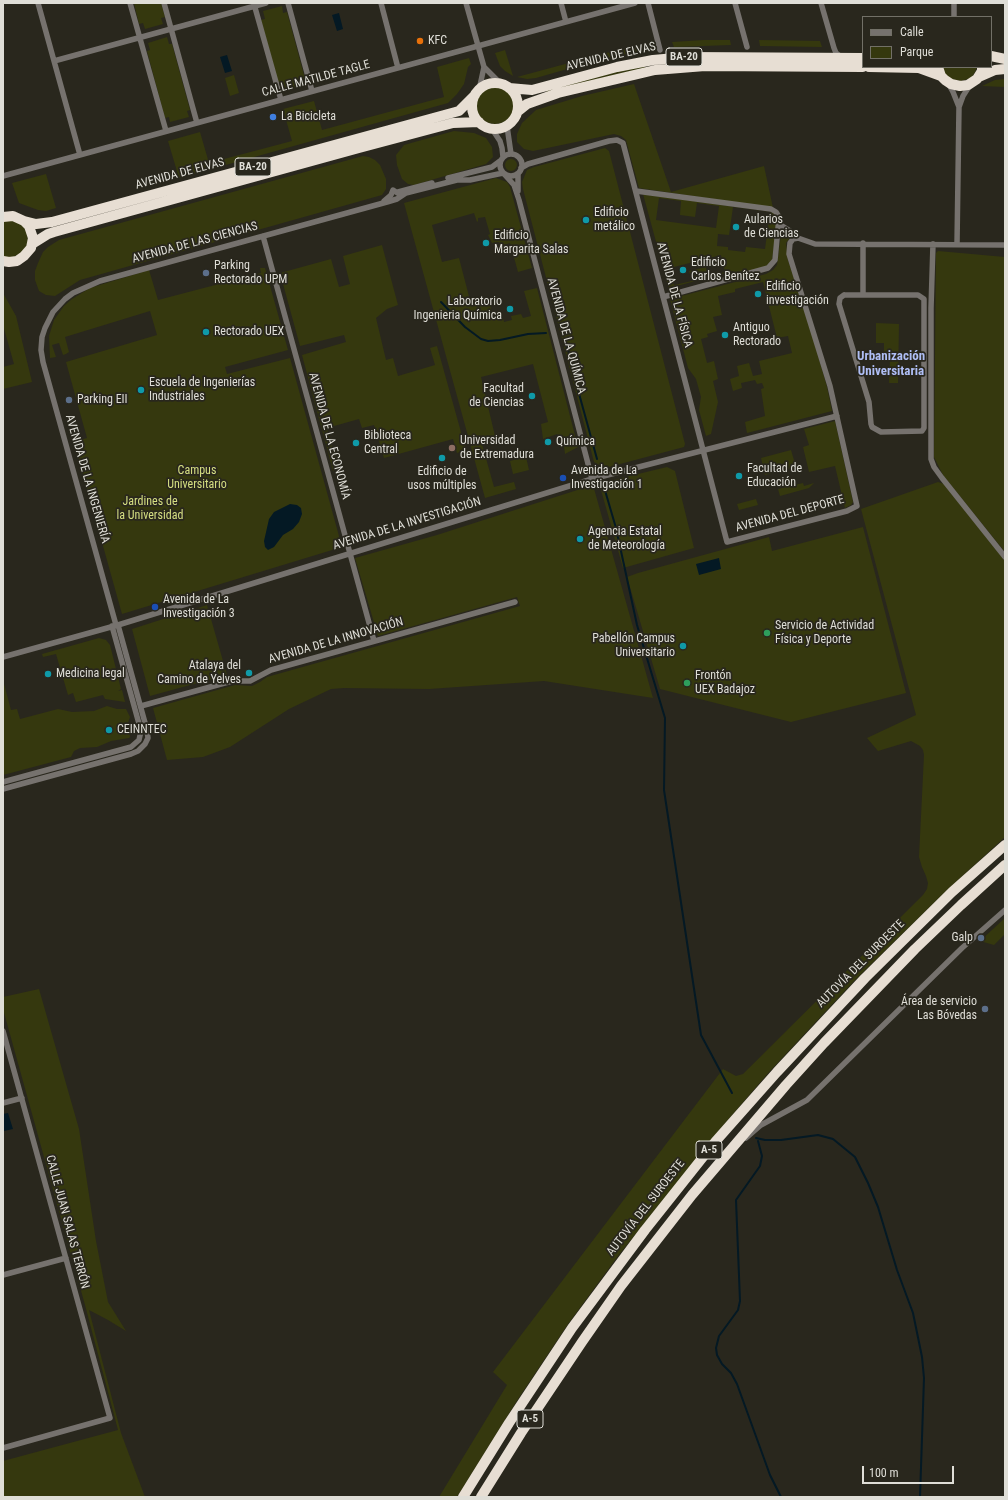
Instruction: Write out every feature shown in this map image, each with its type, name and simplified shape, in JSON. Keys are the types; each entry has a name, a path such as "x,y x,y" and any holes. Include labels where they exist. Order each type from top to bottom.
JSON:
{"highway":[{"path":"992,56 1005,59"},
{"name":"AVENIDA DE ELVAS","path":"505,86 532,90 617,67 679,57 862,58"},
{"name":"AVENIDA DE ELVAS","path":"517,112 528,104 558,93 655,70 705,66 862,67"},
{"path":"918,68 942,75 960,86 977,76 996,70 1005,69"},
{"name":"BA-20","path":"477,93 489,84 505,86"},
{"path":"505,86 517,99 517,112"},
{"name":"AVENIDA DE ELVAS","path":"24,221 36,224 52,222 450,114 459,111 477,93"},
{"path":"477,93 472,102 472,110 479,122 492,129 507,126"},
{"name":"BA-20","path":"507,126 514,120 517,112"},
{"name":"AVENIDA DE ELVAS","path":"32,244 54,232 359,148 453,123 479,122"},
{"name":"BA-20","path":"3,216 13,216 24,221"},
{"path":"24,221 31,231 32,244"},
{"name":"BA-20","path":"3,261 9,262 21,259 27,253 32,244"},
{"name":"AUTOVÍA DEL SUROESTE","path":"463,1497 512,1417 572,1328 640,1236 710,1148 787,1061 865,978 952,892 1005,845"},
{"name":"A-5","path":"481,1497 548,1392 617,1293 683,1206 726,1154 791,1079 870,994 961,905 1005,865"}],"street":[{"path":"38,3 80,155"},
{"path":"130,3 166,131"},
{"path":"164,3 197,123"},
{"path":"54,61 172,30 254,4 266,3"},
{"path":"288,3 312,91"},
{"path":"381,3 398,68"},
{"path":"466,3 484,67 477,93"},
{"path":"561,3 566,22"},
{"name":"CALLE MATILDE TAGLE","path":"3,176 634,3"},
{"path":"648,3 660,50"},
{"path":"735,3 747,47"},
{"path":"821,3 834,48 836,53 842,57"},
{"path":"954,3 954,16"},
{"path":"254,4 281,100"},
{"path":"484,67 505,86"},
{"path":"942,75 959,107"},
{"path":"957,244 959,107 964,93 977,76"},
{"path":"507,126 511,154"},
{"path":"492,129 500,141 502,148 500,169 504,174"},
{"name":"AVENIDA DE LA FÍSICA","path":"520,171 528,164 613,140 620,140 624,145 703,450"},
{"path":"393,193 406,194 457,180 470,180 504,174 512,176 520,171 522,163 519,157 511,154 502,159"},
{"name":"AVENIDA DE LAS CIENCIAS","path":"378,204 393,193 492,167 502,159"},
{"name":"AVENIDA DE LA QUÍMICA","path":"519,200 520,171"},
{"name":"AVENIDA DE LA QUÍMICA","path":"504,174 514,185 519,200 592,479"},
{"path":"636,191 771,209 778,214 779,224 774,260 768,268 663,297"},
{"name":"AVENIDA DE LAS CIENCIAS","path":"42,337 49,318 58,305 73,293 86,286 397,199 406,194"},
{"path":"779,224 795,234 798,238 815,244 1005,245"},
{"name":"AVENIDA DE LA ECONOMÍA","path":"263,236 374,641"},
{"path":"798,238 793,239 790,243 790,254 830,386 837,416"},
{"path":"862,244 863,295"},
{"path":"933,244 930,455 932,464 1005,557"},
{"path":"843,295 863,295 918,295 924,299 924,428 921,432 881,432 875,430 871,426 869,402 839,301 840,297 843,295"},
{"name":"AVENIDA DE LA INGENIERÍA","path":"42,337 41,350 43,362 116,625"},
{"name":"AVENIDA DE LA INVESTIGACIÓN","path":"3,656 116,625 592,479 837,416"},
{"name":"AVENIDA DEL DEPORTE","path":"703,450 727,542 847,511 857,506 837,416"},
{"name":"AVENIDA DE LA INNOVACIÓN","path":"141,706 232,681 250,681 271,670 515,602"},
{"path":"3,789 138,751 145,744 148,735 141,706 116,625"},
{"path":"3,782 131,747 140,740 141,731 116,625"},
{"path":"726,1154 761,1125 806,1100 947,962 1005,910"},
{"name":"CALLE JUAN SALAS TERRÓN","path":"3,1031 110,1418 3,1448"},
{"path":"3,1104 22,1098"},
{"path":"3,1275 66,1258"}],"green space":[{"path":"134,3 161,3 165,17 161,18 163,24 145,29 143,23 139,24"},
{"path":"282,6 283,13 287,12 305,79 301,80 303,86 285,91 283,85 279,86 261,20 265,19 263,11"},
{"path":"167,37 169,44 172,44 190,110 187,111 189,117 170,122 169,117 165,118 147,51 150,50 148,43"},
{"path":"730,40 731,45 674,47 672,42"},
{"path":"759,40 820,41 822,47 760,46"},
{"path":"644,46 646,50 602,59 536,78 527,79 517,77 606,53"},
{"path":"505,50 513,76 500,66 495,53"},
{"path":"469,58 471,64 468,67 464,84 448,103 179,178 168,141 200,132 209,163 292,141 283,109 314,101 322,130 444,97 437,67"},
{"path":"645,66 645,68 547,93 546,90 630,68"},
{"path":"943,68 977,68 971,78 961,81 951,79 945,74"},
{"path":"234,75 239,93 230,96 225,78"},
{"path":"1005,79 1005,87 982,86 995,80"},
{"path":"634,84 671,192 764,166 773,208 639,188 626,140 621,136 614,134 533,151 524,149 517,142 517,134 522,123 536,110 582,96"},
{"path":"491,86 499,86 506,89 511,94 514,105 511,116 506,121 499,124 491,124 484,121 479,116 476,109 476,101 479,94 484,89"},
{"path":"454,131 474,133 486,138 492,147 493,157 486,164 414,185 408,184 402,179 397,165 396,155 404,145"},
{"path":"605,148 609,151 685,444 684,447 605,468 594,462 522,182 527,170 534,167"},
{"path":"363,156 375,160 380,165 386,179 386,189 382,195 80,280 55,296 46,295 39,291 35,280 35,271 38,263 43,252 59,240"},
{"path":"513,159 516,160 516,170 509,171 506,170 505,163 506,160"},
{"path":"46,174 56,208 46,211 38,210 19,203 12,183"},
{"path":"496,178 507,182 510,187 532,268 518,272 510,243 500,246 499,242 492,243 488,235 490,234 485,217 478,218 477,222 474,213 432,225 442,262 459,258 471,304 498,297 499,302 490,305 494,320 503,318 504,322 512,320 511,316 521,314 523,318 531,316 524,291 537,288 578,447 565,454 563,439 560,439 557,434 543,439 541,424 548,422 533,364 481,377 495,436 499,440 482,444 494,487 514,482 516,489 485,498 404,203"},
{"path":"643,194 771,212 775,214 777,218 772,261 767,266 732,276 733,271 673,287 675,291 670,293","holes":["659,198 681,201 680,215 695,217 697,203 719,206 716,228 656,220","733,207 770,212 765,249 746,247 745,252 728,250 728,247 717,246 718,234 729,235","721,255 725,272 708,277 706,267 689,271 692,281 674,285 670,268"]},
{"path":"8,220 20,223 26,230 28,240 27,246 21,253 13,257 3,257 3,221"},
{"path":"783,232 787,232 789,235 789,239 786,243 788,260 809,324 827,387 832,411 747,433 745,422 765,416 761,389 764,388 762,383 757,384 755,380 741,383 742,388 733,391 730,379 739,376 737,366 749,363 753,376 762,374 759,361 792,353 788,336 777,338 763,282 735,289 735,292 718,296 722,315 713,317 717,331 707,334 708,337 701,339 707,363 714,361 718,379 713,381 718,402 711,434 706,436 699,410 701,397 696,379 688,368 670,299 766,274 773,270 777,265 781,235"},
{"path":"382,245 398,305 387,309 376,318 386,360 393,358 398,376 435,365 430,348 437,346 466,450 457,453 453,439 384,458 374,425 362,428 359,419 327,428 339,469 333,471 302,355 346,342 344,335 300,346 280,273 331,259 339,287 350,284 343,256"},
{"path":"938,251 1005,257 1005,552 943,475 934,457 936,253"},
{"name":"Campus Universitario","path":"260,268 265,268 288,350 225,367 227,374 290,358 342,547 122,614 74,442 87,438 66,362 157,335 150,311 65,337 69,352 63,355 59,343 52,345 56,357 50,358 49,336 54,320 64,306 72,299 90,288 149,270 158,300 261,273"},
{"path":"3,293 16,316 32,382 3,389 3,367 14,364 3,325"},
{"path":"876,323 899,324 898,383 889,383 890,359 884,358 884,343 876,343"},
{"path":"835,421 853,502 845,508 835,466 809,472 803,447 809,445 804,429"},
{"path":"791,450 796,467 765,475 761,458"},
{"path":"526,457 529,470 513,474 510,461"},
{"path":"667,467 675,471 694,548 623,568 601,490 605,482"},
{"path":"938,482 944,484 1005,561 1005,837 947,890 856,979 770,1071 713,1137 618,1256 568,1324 518,1399 457,1497 439,1497 507,1385 493,1372 723,1069 736,1076 743,1074 923,895 927,889 928,883 919,857 923,750 920,746 911,741 878,751 867,738 916,715 861,509"},
{"path":"803,483 804,486 814,483 809,488 780,496 778,489"},
{"path":"593,485 653,698 544,681 429,689 331,689 289,709 230,747 203,757 167,760 153,708 235,685 252,686 267,677 520,606 517,597 378,636 355,558 437,535"},
{"path":"756,499 758,505 739,510 737,504"},
{"name":"Servicio de Actividad Física y Deporte","path":"863,527 906,693 791,722 660,689 627,577 769,537 772,551"},
{"path":"207,605 227,675 150,696 132,629"},
{"path":"99,638 106,640 110,645 121,689 118,691 122,690 125,702 105,699 103,695 76,702 73,693 68,695 56,654 43,657 42,654"},
{"path":"3,680 11,710 17,709 20,719 58,709 72,712 94,711 107,706 117,709 126,709 130,717 128,723 130,737 111,741 97,747 80,748 74,751 71,757 3,775"},
{"path":"1005,918 1005,934 994,945 980,941"},
{"path":"39,989 79,1129 96,1241 108,1302 126,1331 89,1310 121,1433 145,1497 3,1497 3,1461 118,1430 3,1009 3,997"}],"water":[{"path":"339,13 343,29 337,31 332,15"},
{"path":"227,55 232,71 225,73 220,57"},
{"path":"290,504 297,505 301,508 302,514 299,522 293,529 283,535 274,547 268,550 265,547 264,541 269,519 274,512"},
{"path":"719,558 721,569 699,575 696,564"},
{"path":"8,1113 13,1129 4,1131 3,1114"}],"waterway":[{"path":"441,302 465,327 481,339 488,341 500,340 528,334 546,333"},
{"path":"564,343 568,349 576,382"},
{"path":"578,390 597,459"},
{"path":"604,487 616,528 637,625 665,718 664,790 701,1035 732,1093"},
{"path":"756,1138 765,1140 781,1140 818,1135 833,1139 855,1157 868,1183 878,1207 897,1270 913,1313 922,1357 924,1378 920,1497"},
{"path":"758,1141 762,1156 760,1166 736,1200 740,1301 738,1310 719,1336 716,1348 717,1355 722,1364 731,1373 737,1384 770,1475 781,1497"}],"place":[{"name":"KFC","path":"420,41"},
{"name":"La Bicicleta","path":"273,117"},
{"name":"Edificio metálico","path":"586,220"},
{"name":"Aularios de Ciencias","path":"736,227"},
{"name":"Edificio Margarita Salas","path":"486,243"},
{"name":"Edificio Carlos Benítez","path":"683,270"},
{"name":"Parking Rectorado UPM","path":"206,273"},
{"name":"Edificio investigación","path":"758,294"},
{"name":"Laboratorio Ingenieria Química","path":"510,309"},
{"name":"Rectorado UEX","path":"206,332"},
{"name":"Antiguo Rectorado","path":"725,335"},
{"name":"Escuela de Ingenierías Industriales","path":"141,390"},
{"name":"Facultad de Ciencias","path":"532,396"},
{"name":"Parking EII","path":"69,400"},
{"name":"Química","path":"548,442"},
{"name":"Biblioteca Central","path":"356,443"},
{"name":"Universidad de Extremadura","path":"452,448"},
{"name":"Edificio de usos múltiples","path":"442,458"},
{"name":"Facultad de Educación","path":"739,476"},
{"name":"Avenida de La Investigación 1","path":"563,478"},
{"name":"Agencia Estatal de Meteorología","path":"580,539"},
{"name":"Avenida de La Investigación 3","path":"155,607"},
{"name":"Servicio de Actividad Física y Deporte","path":"767,633"},
{"name":"Pabellón Campus Universitario","path":"683,646"},
{"name":"Atalaya del Camino de Yelves","path":"249,673"},
{"name":"Medicina legal","path":"48,674"},
{"name":"Frontón UEX Badajoz","path":"687,683"},
{"name":"CEINNTEC","path":"109,730"},
{"name":"Galp","path":"981,938"},
{"name":"Área de servicio Las Bóvedas","path":"985,1009"}],"district":[{"name":"Urbanización Universitaria","path":"891,364"}],"park label":[{"name":"Jardines de la Universidad","path":"150,509"}]}
